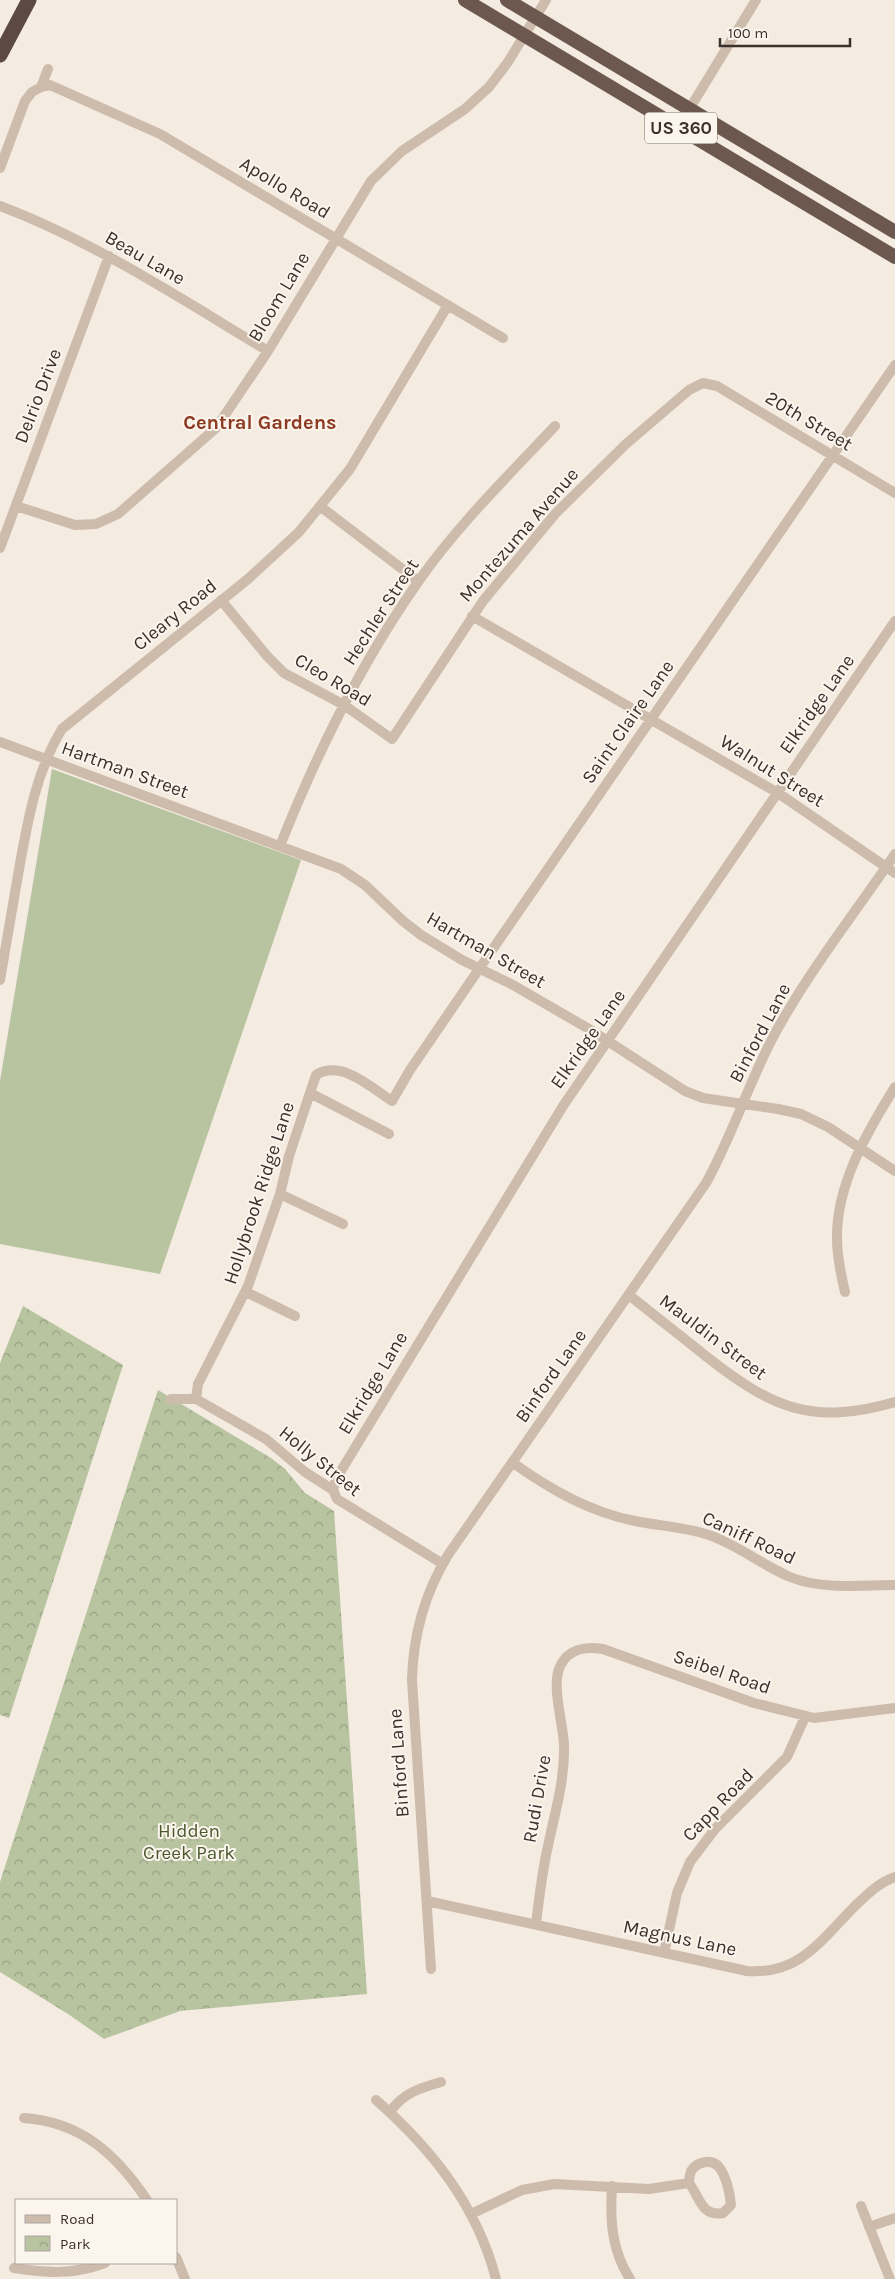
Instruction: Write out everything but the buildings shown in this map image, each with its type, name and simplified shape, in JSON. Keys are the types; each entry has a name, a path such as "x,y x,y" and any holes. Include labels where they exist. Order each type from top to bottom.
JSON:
{"highway":[{"name":"US 360","path":"465,0 679,126 895,257"},
{"name":"US 360","path":"507,0 895,232"},
{"path":"0,56 29,4"}],"street":[{"name":"Bloom Lane","path":"16,506 75,525 96,524 118,514 216,428 268,351 335,238 372,181 402,151 465,109 479,97 498,77 546,0"},
{"path":"679,126 753,1"},
{"path":"0,168 25,101 32,92 41,87 48,69"},
{"name":"Apollo Road","path":"41,87 50,86 160,134 504,338"},
{"name":"Beau Lane","path":"0,206 34,218 109,256 268,351"},
{"name":"Delrio Drive","path":"0,548 109,256"},
{"name":"Cleary Road","path":"0,980 28,818 52,746 62,729 271,560 321,507 350,469 448,306"},
{"name":"Saint Claire Lane","path":"392,1101 410,1070 479,968 895,365"},
{"name":"20th Street","path":"703,383 717,386 895,493"},
{"name":"Montezuma Avenue","path":"392,739 472,616 555,514 626,444 689,390 703,383"},
{"name":"Hechler Street","path":"280,846 306,783 344,705 418,582 468,520 555,426"},
{"path":"321,507 418,582"},
{"name":"Cleo Road","path":"221,600 266,656 284,673 344,705 392,739"},
{"name":"Walnut Street","path":"472,616 778,793 891,870"},
{"name":"Elkridge Lane","path":"332,1490 336,1479 563,1106 895,621"},
{"name":"Hartman Street","path":"0,742 341,869 356,878 409,926 450,953 513,985 608,1040 690,1093 703,1098 801,1114 828,1127 895,1171"},
{"name":"Binford Lane","path":"431,1969 412,1700 412,1662 420,1617 443,1564 706,1183 717,1164 760,1062 782,1022 891,870 895,854"},
{"name":"Hollybrook Ridge Lane","path":"196,1398 198,1384 246,1292 280,1194 316,1075 322,1071 346,1072 392,1101"},
{"path":"845,1292 838,1249 839,1214 846,1184 873,1124 895,1087"},
{"path":"310,1093 390,1134"},
{"path":"280,1194 343,1224"},
{"path":"246,1292 295,1316"},
{"name":"Mauldin Street","path":"629,1295 732,1377 770,1400 794,1408 836,1414 860,1411 895,1402"},
{"path":"171,1399 196,1398"},
{"name":"Holly Street","path":"196,1398 266,1439 305,1472 332,1490 337,1499 443,1564"},
{"name":"Caniff Road","path":"512,1463 560,1494 595,1510 635,1521 686,1528 710,1535 796,1579 822,1584 895,1586"},
{"name":"Seibel Road","path":"557,1680 562,1664 575,1651 585,1648 603,1649 754,1703 805,1717 814,1718 895,1708"},
{"name":"Rudi Drive","path":"536,1924 544,1861 559,1799 564,1764 557,1680"},
{"name":"Capp Road","path":"664,1953 677,1893 690,1862 715,1829 787,1757 805,1717"},
{"name":"Magnus Lane","path":"427,1901 747,1971 768,1972 784,1968 811,1950 870,1891 884,1881 895,1877"},
{"path":"390,2112 396,2103 415,2090 441,2082"},
{"path":"376,2100 434,2157 454,2184 472,2214 483,2239 496,2279"},
{"path":"24,2118 44,2120 70,2128 98,2144 130,2174 145,2199"},
{"path":"710,2161 718,2166 725,2180 731,2204 723,2213 715,2215 707,2211 689,2182 691,2171 701,2163 710,2161"},
{"path":"472,2214 508,2196 537,2187 569,2183 649,2189 689,2182"},
{"path":"612,2186 612,2234 616,2251 630,2279"},
{"path":"861,2206 890,2279"},
{"path":"869,2227 895,2218"},
{"path":"178,2262 185,2279"},
{"path":"14,2268 52,2272 77,2272 102,2264"}],"green space":[{"path":"52,769 301,860 160,1274 0,1244 0,1081"},
{"path":"23,1306 123,1365 9,1718 0,1715 0,1363"},
{"name":"Hidden Creek Park","path":"158,1390 271,1458 285,1469 305,1493 334,1511 367,1994 180,2011 104,2039 68,2014 0,1972 0,1882"}],"district":[{"name":"Central Gardens","path":"260,422"}]}
